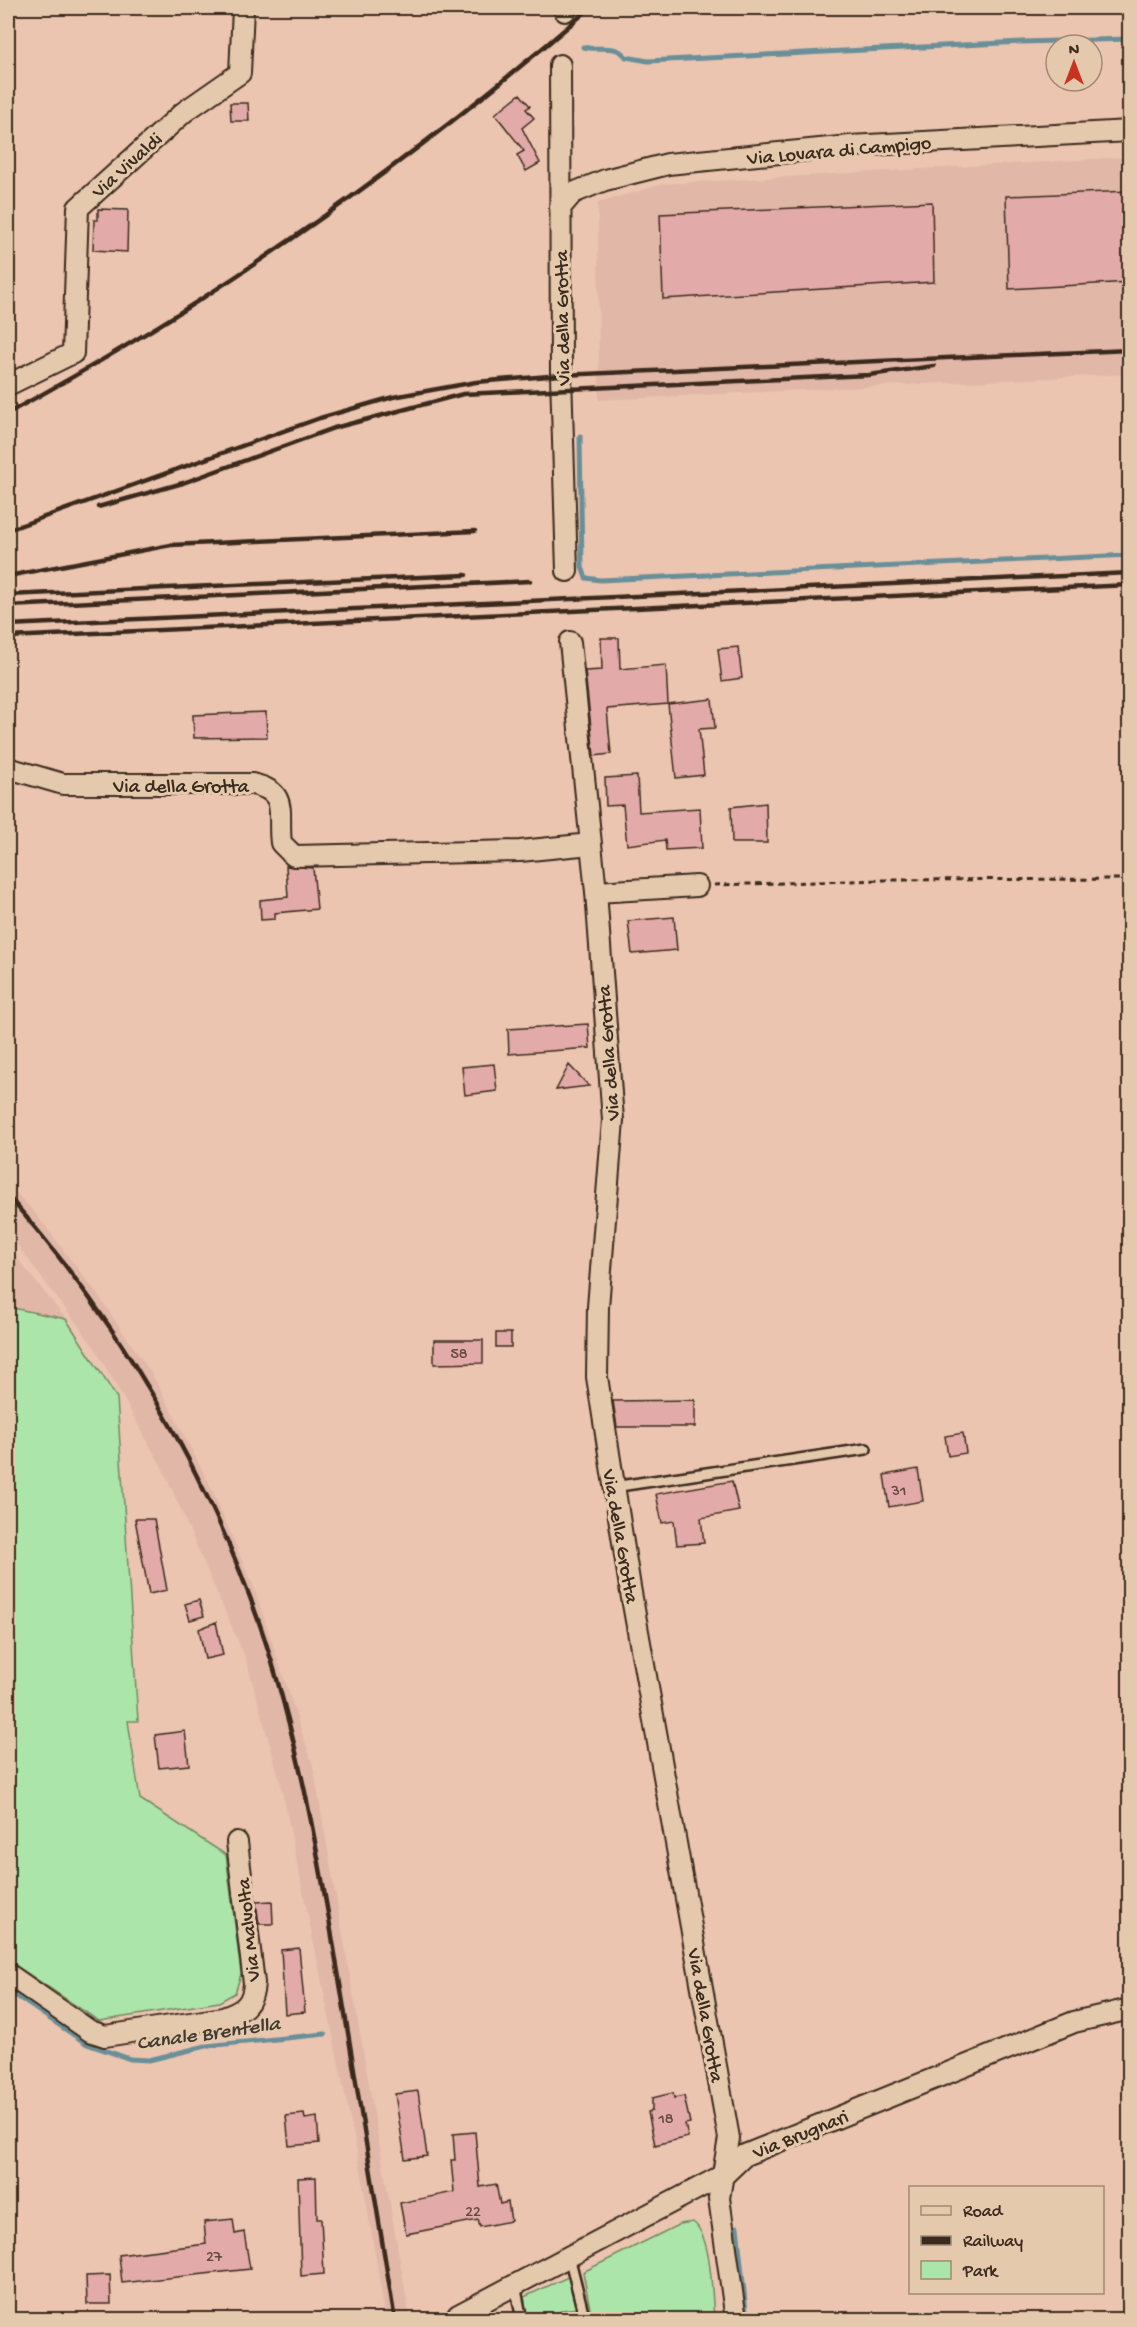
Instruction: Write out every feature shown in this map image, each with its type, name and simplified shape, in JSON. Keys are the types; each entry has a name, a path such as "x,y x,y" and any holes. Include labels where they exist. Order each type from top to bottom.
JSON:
{"street":[{"name":"Via Vivaldi","path":"8,385 73,353 78,208 184,112 240,73 243,8"},
{"name":"Via della Grotta","path":"560,65 560,208 567,571"},
{"name":"Via Lovara di Campigo","path":"560,208 573,194 605,180 668,164 850,147 1130,131"},
{"name":"Via della Grotta","path":"570,642 596,892 613,1120 598,1307 597,1377 613,1487 729,2138 720,2199 736,2319"},
{"name":"Via della Grotta","path":"8,768 63,784 252,784 268,788 277,796 280,808 281,843 294,856 520,851 591,843"},
{"path":"596,892 697,885"},
{"name":"Via Malvolta","path":"8,1974 90,2031 105,2036 223,2018 239,2012 248,2005 253,1996 254,1983 237,1842"},
{"name":"Via Brugnari","path":"458,2314 725,2174 746,2155 756,2150 1074,2022 1130,2009"}],"lane":[{"path":"613,1487 866,1449"},
{"path":"569,2256 585,2319"},
{"path":"515,2284 522,2319"}],"path":[{"path":"697,885 882,880 1130,879"}],"shaded area":[{"path":"1129,157 1129,374 599,400 598,203 663,184"},
{"path":"8,1184 35,1213 98,1295 154,1378 209,1483 254,1588 313,1766 410,2319 386,2319 362,2176 280,1780 246,1659 163,1469 95,1348 8,1233"},
{"path":"8,1247 66,1319 8,1307"}],"green space":[{"path":"8,1307 66,1319 117,1398 138,1721 128,1721 140,1799 226,1855 241,1974 235,1993 219,2002 99,2021 8,1960"},
{"path":"693,2222 704,2240 707,2253 714,2319 592,2319 583,2272 680,2224"},
{"path":"570,2277 578,2308 561,2310 561,2317 527,2319 524,2297"}],"building":[{"path":"520,94 530,106 526,109 534,118 522,128 540,163 526,171 517,155 524,151 495,114"},
{"path":"230,103 248,103 249,121 231,121"},
{"path":"1130,191 1130,282 1009,289 1006,196"},
{"path":"932,202 934,282 663,299 660,214"},
{"path":"98,209 128,210 127,252 93,250 94,220 98,220"},
{"path":"601,638 619,638 620,669 666,665 668,704 607,709 611,754 594,756 585,671 602,670"},
{"path":"738,647 742,678 722,681 718,649"},
{"path":"712,699 715,728 699,729 704,775 676,778 668,704"},
{"path":"266,712 267,737 194,738 193,715"},
{"path":"637,776 639,812 700,808 702,848 666,850 665,840 627,845 623,805 606,806 605,778"},
{"path":"766,803 767,843 732,843 731,807"},
{"path":"286,866 313,868 317,909 275,913 275,919 261,920 260,900 288,897"},
{"path":"674,917 677,950 632,954 628,921"},
{"path":"588,1024 590,1048 509,1054 508,1029"},
{"path":"494,1064 497,1091 465,1095 462,1067"},
{"path":"569,1065 589,1086 556,1090"},
{"path":"496,1333 511,1333 511,1347 496,1347"},
{"path":"434,1340 483,1340 483,1363 434,1364"},
{"path":"695,1400 695,1427 617,1427 613,1401"},
{"path":"963,1433 966,1453 948,1456 945,1436"},
{"path":"918,1469 923,1501 889,1507 884,1475"},
{"path":"732,1481 739,1511 701,1518 704,1543 677,1545 674,1521 662,1523 656,1494"},
{"path":"135,1519 154,1519 167,1590 149,1594"},
{"path":"199,1600 204,1616 190,1620 185,1604"},
{"path":"216,1622 223,1655 205,1659 199,1629"},
{"path":"185,1731 189,1765 159,1768 155,1735"},
{"path":"272,1901 273,1924 259,1924 256,1902"},
{"path":"299,1948 305,2012 285,2014 281,1950"},
{"path":"418,2091 427,2156 405,2159 395,2094"},
{"path":"673,2093 674,2098 684,2096 690,2123 685,2124 688,2137 655,2145 648,2112 652,2111 652,2098"},
{"path":"304,2114 305,2119 317,2117 319,2143 289,2146 286,2116"},
{"path":"475,2132 480,2187 496,2184 500,2204 508,2202 511,2221 480,2227 478,2220 406,2234 400,2203 454,2192 451,2160 455,2160 453,2134"},
{"path":"316,2177 317,2219 321,2219 324,2274 301,2276 298,2178"},
{"path":"233,2219 235,2234 244,2232 250,2269 122,2283 119,2255 206,2244 204,2222"},
{"path":"110,2275 111,2304 87,2304 86,2276"}],"waterway":[{"path":"583,47 617,50 626,57 648,61 1022,42 1130,39"},
{"path":"580,436 582,567 586,578 600,580 1130,555"},
{"name":"Canale Brentella","path":"8,1990 87,2044 130,2059 149,2060 206,2046 325,2034"},
{"name":"Canale Brentella","path":"737,2227 747,2320"}],"railway":[{"path":"8,413 162,324 310,226 453,121 590,8"},
{"path":"8,530 320,418 393,397 476,382 561,375 1130,350"},
{"path":"98,507 183,483 334,428 463,394 869,375 934,366"},
{"path":"8,576 171,545 475,531"},
{"path":"8,625 1130,573"},
{"path":"8,595 466,575"},
{"path":"8,606 530,581"},
{"path":"8,637 1130,585"},
{"path":"8,1196 86,1294 156,1400 214,1512 261,1628 287,1716 308,1804 395,2320"}]}
